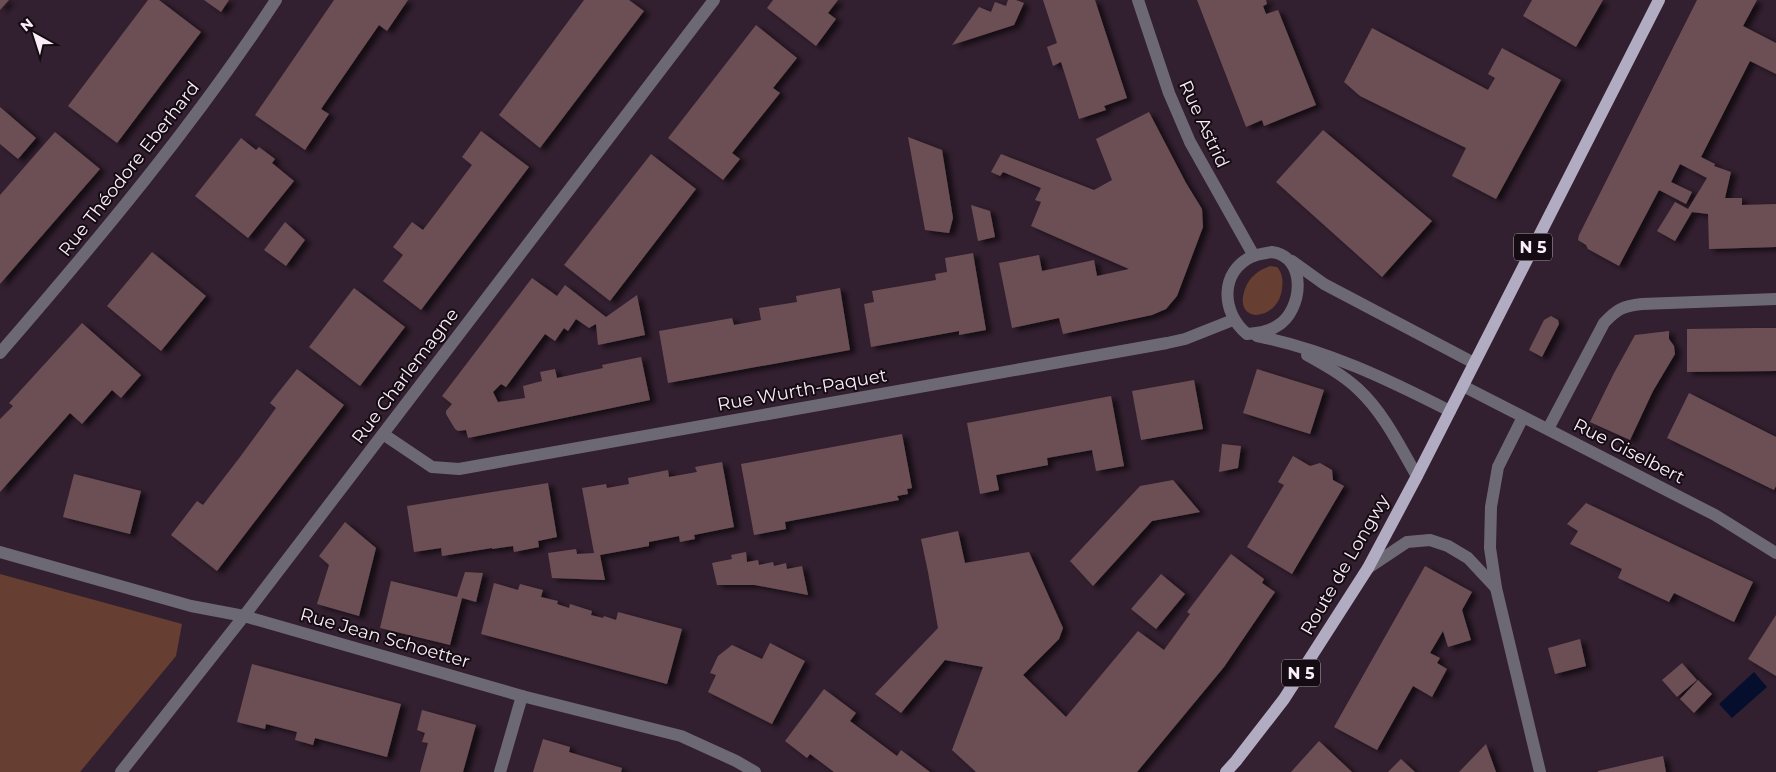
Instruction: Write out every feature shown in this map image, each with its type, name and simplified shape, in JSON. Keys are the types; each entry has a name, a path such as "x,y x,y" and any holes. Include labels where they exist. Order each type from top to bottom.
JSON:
{"main road":[{"name":"N 5","path":"1474,363 1659,0"},
{"name":"Route de Longwy","path":"1226,772 1284,699 1368,568 1474,363"}],"street":[{"name":"Rue Théodore Eberhard","path":"0,353 67,277 134,195 236,61 276,0"},
{"name":"Rue Charlemagne","path":"121,772 244,616 714,0"},
{"name":"Rue Astrid","path":"1138,0 1170,94 1190,142 1254,256"},
{"path":"1450,411 1368,370 1332,356 1247,334 1233,320 1227,302 1229,284 1238,267 1254,256 1272,252 1282,254 1324,284 1474,363"},
{"path":"1247,334 1270,330 1288,318 1294,310 1299,289 1298,278 1288,259 1282,254"},
{"path":"1548,429 1604,323 1614,312 1625,306 1642,304 1776,299"},
{"name":"Rue Wurth-Paquet","path":"383,434 432,467 459,469 1167,343 1185,339 1233,320"},
{"path":"1287,344 1327,366 1359,390 1389,427 1417,476"},
{"name":"Rue Giselbert","path":"1463,386 1715,515 1776,553"},
{"path":"1523,417 1498,467 1491,507 1490,548 1496,588 1540,772"},
{"path":"1368,568 1407,542 1430,540 1448,546 1468,558 1496,588"},
{"name":"Rue Jean Schoetter","path":"0,552 191,606 244,616 522,696 682,736 755,772"},
{"path":"500,772 522,696"}],"shaded area":[{"path":"1270,266 1277,267 1281,275 1282,289 1279,300 1273,308 1265,313 1250,314 1245,309 1243,301 1245,289 1255,274"},
{"path":"0,574 182,624 176,656 80,772 0,772"}],"water":[{"path":"1754,672 1767,687 1732,718 1719,704"}],"building":[{"path":"0,0 9,0 0,10"},
{"path":"148,0 159,0 201,32 117,143 68,106"},
{"path":"204,0 229,0 221,12"},
{"path":"334,0 408,0 387,31 379,25 321,109 329,114 305,150 255,115"},
{"path":"584,0 629,0 644,11 540,148 499,115"},
{"path":"773,0 838,0 828,13 836,19 816,46 767,8"},
{"path":"1008,0 1024,3 1014,25 952,45 979,7 991,12 995,2 1006,6"},
{"path":"1043,0 1095,0 1127,98 1104,106 1106,110 1079,119 1061,62 1053,66 1047,47 1057,43"},
{"path":"1197,0 1266,0 1267,4 1263,6 1266,14 1278,10 1316,105 1264,126 1262,120 1246,127"},
{"path":"1532,0 1603,0 1576,47 1523,16"},
{"path":"1697,0 1757,0 1743,26 1776,43 1776,74 1750,61 1701,157 1715,164 1714,166 1731,172 1725,198 1742,198 1742,205 1776,204 1776,247 1709,249 1708,214 1692,212 1675,241 1657,231 1675,202 1688,209 1707,178 1680,164 1671,182 1692,192 1686,204 1659,190 1619,266 1588,249 1586,245 1578,240 1579,235"},
{"path":"756,25 797,58 773,88 780,93 732,153 740,159 723,180 668,138"},
{"path":"1372,28 1488,90 1495,78 1488,74 1502,48 1561,80 1496,199 1452,176 1466,148 1360,96 1344,82"},
{"path":"0,107 36,138 18,159 0,144"},
{"path":"1149,112 1186,183 1202,209 1203,227 1177,296 1166,309 1152,315 1063,334 1059,318 1012,328 999,263 1039,255 1042,271 1094,260 1097,276 1129,269 1031,226 1041,202 1035,200 1041,188 1003,172 1000,176 991,172 1001,154 1094,190 1112,180 1096,139"},
{"path":"1323,130 1432,221 1382,277 1276,182"},
{"path":"481,131 529,167 421,310 383,281 403,255 393,247 412,222 423,230 472,165 462,157"},
{"path":"55,132 100,169 0,284 0,195"},
{"path":"908,137 942,150 953,218 949,233 925,230"},
{"path":"241,138 256,150 259,147 275,159 272,163 294,181 248,238 195,196"},
{"path":"651,154 696,189 610,301 564,265"},
{"path":"971,205 990,211 995,237 978,241"},
{"path":"285,222 305,240 286,266 264,250"},
{"path":"152,252 206,296 161,351 107,306"},
{"path":"973,253 986,330 959,335 959,331 871,347 864,304 874,302 872,291 936,280 935,274 947,272 945,258"},
{"path":"532,278 557,296 565,285 606,317 637,295 645,335 598,345 596,324 589,328 576,319 568,331 564,328 555,341 545,334 506,387 501,384 493,392 498,402 525,398 523,386 542,381 540,372 555,369 557,378 603,368 602,365 641,357 650,400 468,438 466,430 458,431 455,429 446,414 446,411 452,404 442,396"},
{"path":"354,288 405,327 360,386 309,347"},
{"path":"840,288 850,350 668,383 659,331 732,318 734,325 761,320 759,308 797,302 796,296"},
{"path":"1551,316 1558,320 1559,324 1542,357 1529,350 1544,320"},
{"path":"82,323 141,375 121,398 112,390 82,424 70,413 0,492 0,419 13,406 9,403"},
{"path":"1776,328 1776,371 1687,372 1687,329"},
{"path":"1669,331 1669,339 1674,346 1675,354 1653,391 1630,440 1590,422 1635,335"},
{"path":"297,369 344,405 217,571 171,535 197,501 203,505 240,457 276,408 270,403"},
{"path":"1257,369 1324,390 1310,434 1243,413"},
{"path":"1194,380 1203,429 1141,440 1132,391"},
{"path":"1689,393 1776,437 1776,486 1774,490 1667,438"},
{"path":"1111,396 1124,466 1096,471 1092,450 1047,458 1048,465 996,475 999,490 980,494 967,423"},
{"path":"902,434 912,488 907,489 908,494 897,496 899,500 785,522 786,529 754,535 741,464"},
{"path":"1222,444 1241,446 1238,468 1219,472"},
{"path":"1293,456 1310,466 1320,463 1332,470 1333,480 1344,486 1292,574 1247,547 1284,485 1278,482"},
{"path":"722,462 734,527 694,535 695,539 680,542 679,536 649,542 649,546 600,555 605,580 552,578 548,553 576,549 577,554 594,553 582,488 606,484 607,488 629,484 628,478 668,470 669,477 697,472 695,467"},
{"path":"74,474 141,491 130,534 63,517"},
{"path":"1173,480 1200,512 1152,521 1093,586 1070,561 1140,486"},
{"path":"548,483 557,537 538,541 539,547 514,552 513,546 442,556 441,548 414,552 407,506"},
{"path":"1586,503 1753,582 1734,622 1674,593 1669,602 1618,578 1622,569 1570,544 1578,531 1567,524"},
{"path":"345,522 376,548 359,616 317,604 329,565 319,556"},
{"path":"958,531 965,563 1029,552 1063,628 1059,639 1023,675 1066,717 1138,631 1164,650 1190,614 1187,612 1231,554 1264,579 1262,583 1275,592 1224,667 1137,772 976,772 952,750 983,667 945,660 901,713 875,694 938,628 921,539"},
{"path":"746,552 747,562 758,560 759,565 773,562 774,566 786,563 787,569 802,566 808,595 755,585 717,585 712,563 732,559 731,555"},
{"path":"1425,566 1472,592 1462,610 1471,640 1448,647 1443,631 1430,653 1440,658 1437,663 1447,669 1432,697 1413,686 1377,750 1334,727"},
{"path":"465,572 483,573 476,602 462,598 450,645 380,628 391,581 457,597"},
{"path":"1161,574 1185,594 1156,629 1131,609"},
{"path":"494,583 518,590 520,584 543,590 541,597 558,601 557,604 569,608 570,604 592,611 591,615 603,618 604,616 616,620 618,612 682,629 667,684 481,634"},
{"path":"1776,615 1776,676 1748,659"},
{"path":"1580,639 1586,666 1555,674 1548,648"},
{"path":"770,643 805,661 772,724 708,692 716,675 710,673 718,656 732,645 762,659"},
{"path":"1682,663 1697,680 1677,697 1662,680"},
{"path":"252,664 401,704 387,757 315,738 313,745 295,740 297,732 266,724 265,729 237,722"},
{"path":"1698,680 1712,694 1694,713 1680,699"},
{"path":"824,689 856,713 850,721 897,756 901,750 930,772 834,772 810,754 807,758 785,741"},
{"path":"422,710 476,725 463,772 420,772 428,743 422,742 425,733 417,730"},
{"path":"543,739 570,747 569,752 622,768 621,772 533,772"},
{"path":"1319,741 1352,772 1291,772"},
{"path":"1486,744 1496,772 1459,772"},
{"path":"1663,756 1666,772 1598,772 1598,771"},
{"path":"1401,759 1415,772 1388,772"}]}
